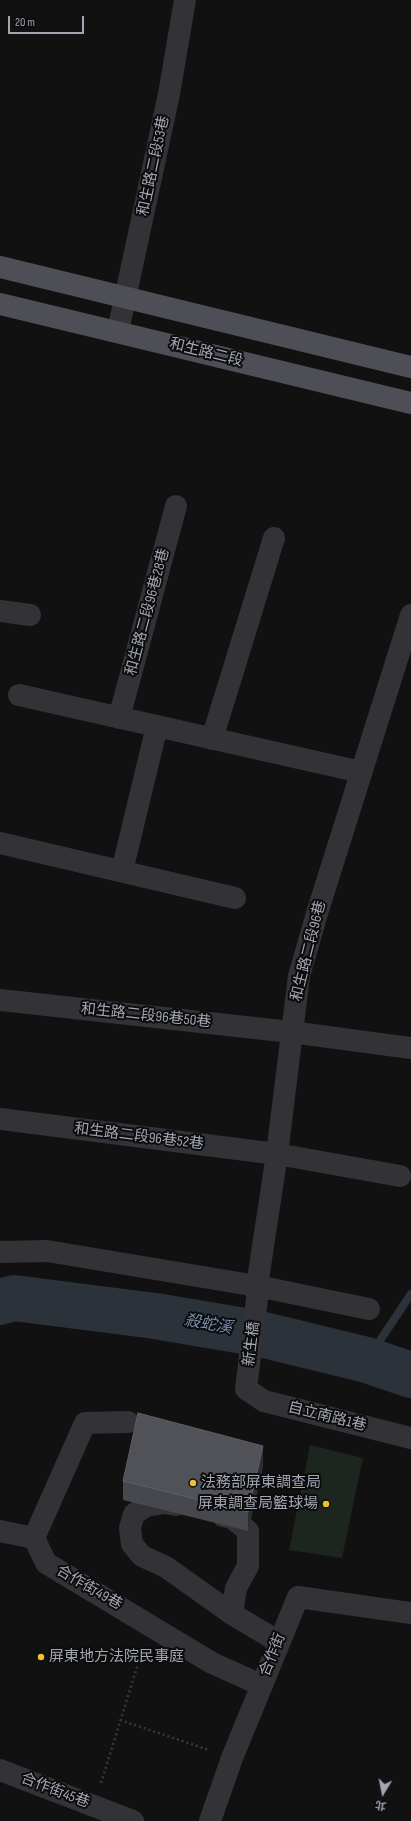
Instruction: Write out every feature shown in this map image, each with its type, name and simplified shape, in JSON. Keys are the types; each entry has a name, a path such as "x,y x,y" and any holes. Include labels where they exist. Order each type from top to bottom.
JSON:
{"main road":[{"path":"0,268 126,297 411,367"},
{"name":"和生路二段","path":"0,304 118,331 411,403"}],"street":[{"name":"和生路二段53巷","path":"118,331 170,94 185,0"},
{"name":"和生路二段96巷28巷","path":"119,718 176,506"},
{"path":"212,739 274,538"},
{"path":"0,611 30,615"},
{"name":"和生路二段96巷","path":"257,1292 277,1154 299,976 318,910 411,615"},
{"path":"19,696 361,772"},
{"path":"122,871 156,726"},
{"path":"0,843 235,898"},
{"name":"和生路二段96巷50巷","path":"0,1000 291,1032 411,1048"},
{"name":"和生路二段96巷52巷","path":"0,1119 277,1154 400,1176"},
{"path":"0,1252 47,1251 257,1292 370,1309"},
{"name":"新生橋","path":"246,1389 257,1292"},
{"name":"自立南路1巷","path":"246,1389 264,1401 411,1438"},
{"path":"0,1531 34,1538 85,1423 128,1422"},
{"path":"232,1614 236,1588 248,1566 248,1531 232,1518 165,1503 146,1506 134,1514 130,1528 132,1544 142,1556 166,1567 232,1614 279,1642"},
{"name":"合作街49巷","path":"34,1538 46,1563 212,1663 261,1685"},
{"name":"合作街","path":"210,1821 232,1758 298,1597 411,1613"},
{"name":"合作街45巷","path":"0,1770 133,1821"}],"path":[{"path":"94,1806 151,1625"},
{"path":"120,1720 232,1758"}],"shaded area":[{"name":"屏東調查局籃球場","path":"310,1445 363,1458 342,1558 289,1550"}],"building":[{"name":"法務部屏東調查局","path":"138,1413 263,1446 248,1512 123,1481"}],"waterway":[{"path":"367,1360 411,1294"},
{"name":"殺蛇溪","path":"0,1302 14,1298 155,1316 256,1333 367,1360 411,1375"}],"place":[{"name":"法務部屏東調查局","path":"193,1483"},
{"name":"屏東調查局籃球場","path":"326,1504"},
{"name":"屏東地方法院民事庭","path":"41,1657"}]}
